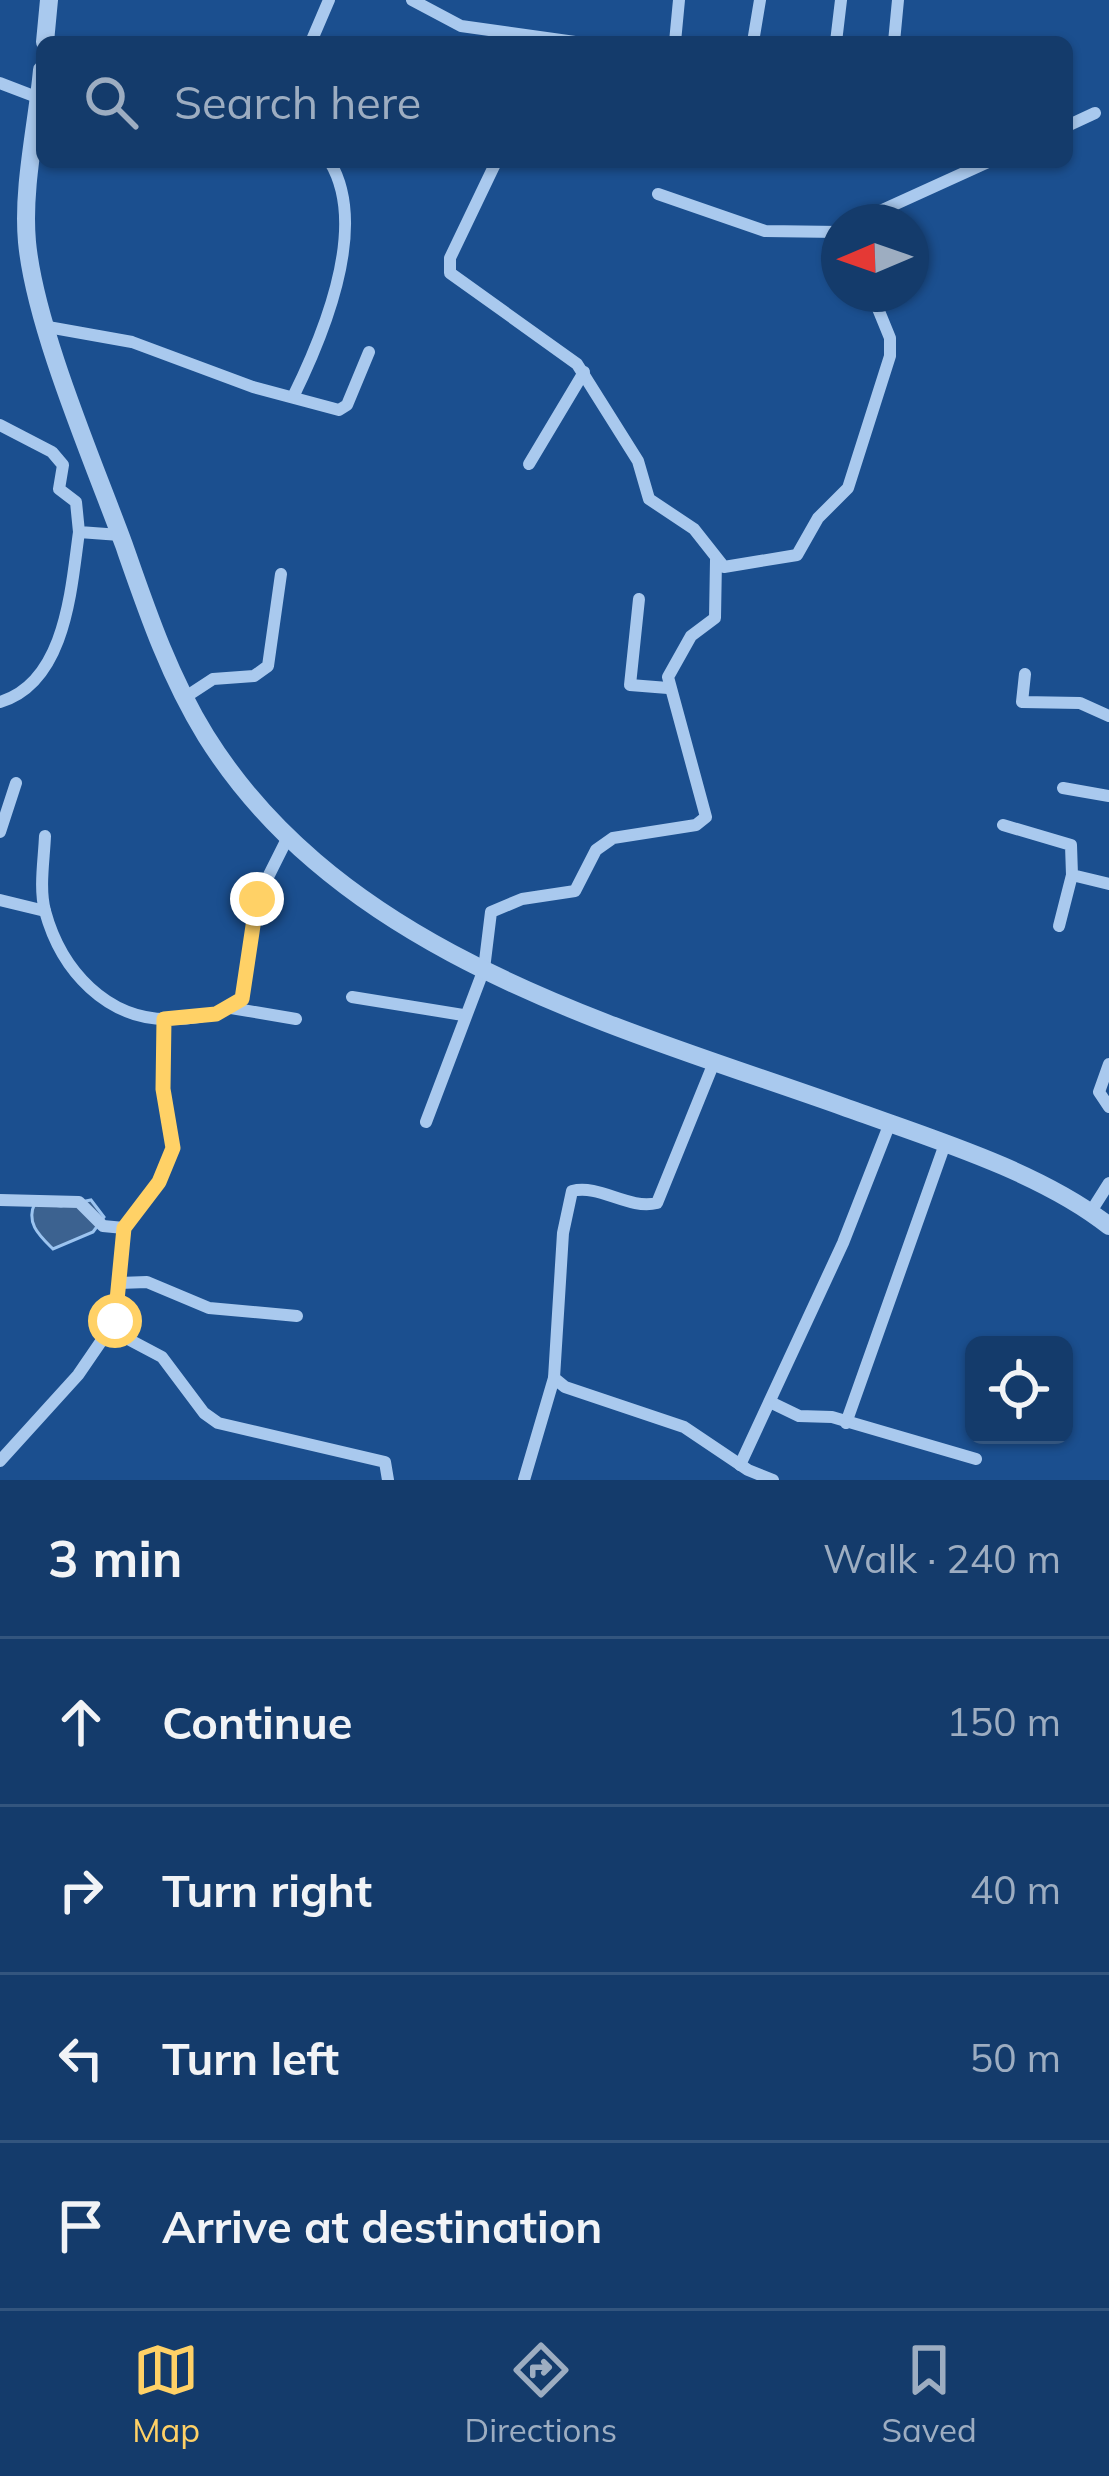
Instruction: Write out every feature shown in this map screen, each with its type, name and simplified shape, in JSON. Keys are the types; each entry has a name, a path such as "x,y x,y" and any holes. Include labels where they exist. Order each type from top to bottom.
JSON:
{"street":[{"path":"46,36 49,0"},
{"path":"313,36 328,0"},
{"path":"412,0 448,22 504,36"},
{"path":"676,36 679,0"},
{"path":"754,36 760,0"},
{"path":"837,36 841,0"},
{"path":"895,36 898,0"},
{"path":"0,83 36,96"},
{"path":"1073,123 1095,113"},
{"path":"36,142 27,240 48,327 120,535 184,698 209,740 286,839 367,902 484,969 946,1144 1109,1226"},
{"path":"293,398 330,320 344,221 341,181 333,168"},
{"path":"493,168 450,258 450,273 584,372 638,461 649,499 694,529 716,560 730,567 796,555 818,518 848,488 890,356 890,338 879,312"},
{"path":"896,204 975,168"},
{"path":"658,194 765,231 821,231"},
{"path":"48,327 132,342 293,398 343,409 369,352"},
{"path":"529,464 584,372"},
{"path":"0,424 52,452 63,465 59,489 76,502 79,532 56,650 15,697 0,702"},
{"path":"79,532 120,535"},
{"path":"426,1122 484,969 487,922 499,907 575,891 596,850 613,838 697,825 706,818 699,773 668,688 670,671 692,636 715,618 716,560"},
{"path":"184,698 214,679 263,673 271,657 281,574"},
{"path":"639,599 630,685 668,688"},
{"path":"1025,674 1022,702 1080,703 1109,716"},
{"path":"0,832 16,783"},
{"path":"1063,788 1109,796"},
{"path":"1004,825 1071,845 1072,874 1059,926"},
{"path":"45,836 45,911 77,976 104,1002 124,1013 164,1019 231,1008 296,1019"},
{"path":"231,1008 247,989 257,899 286,839"},
{"path":"1072,874 1109,884"},
{"path":"0,900 45,911"},
{"path":"352,997 463,1015"},
{"path":"0,1461 78,1375 111,1330 124,1228 159,1182 173,1148 163,1089 164,1019"},
{"path":"524,1480 554,1378 563,1234 572,1191 583,1188 639,1205 657,1203 715,1060"},
{"path":"1109,1064 1099,1092 1109,1107"},
{"path":"740,1465 843,1243 890,1123"},
{"path":"846,1423 946,1144"},
{"path":"1090,1213 1109,1183"},
{"path":"0,1200 79,1202 103,1226 124,1228"},
{"path":"119,1283 154,1284 209,1308 297,1316"},
{"path":"111,1330 162,1357 203,1413 218,1423 385,1462 388,1480"},
{"path":"554,1378 565,1388 684,1427 740,1465 773,1480"},
{"path":"770,1402 799,1415 976,1459"}],"water":[{"path":"91,1200 104,1217 93,1232 53,1249 35,1229 35,1203 61,1206"}],"route":[{"path":"115,1321 124,1228 159,1182 173,1148 163,1089 164,1019 216,1014 242,999 257,899"}]}
